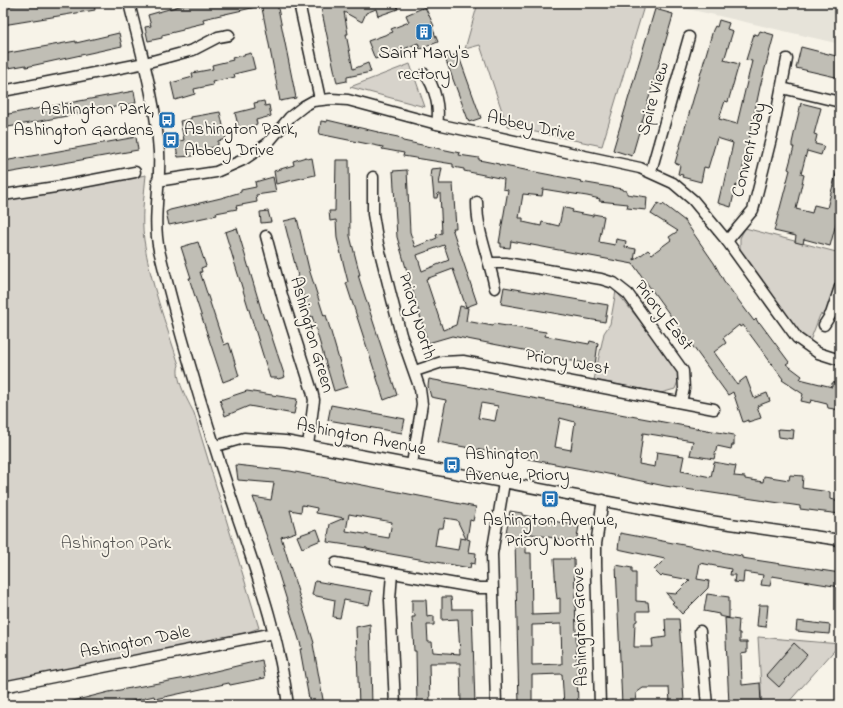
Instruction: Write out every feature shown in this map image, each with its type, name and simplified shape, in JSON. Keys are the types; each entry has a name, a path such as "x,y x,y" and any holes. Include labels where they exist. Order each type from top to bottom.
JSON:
{"street":[{"path":"129,3 145,63 156,122 159,154 156,218 159,249 179,329 274,633 288,705"},
{"path":"299,3 320,99"},
{"path":"3,91 145,63 192,50 218,37 228,35"},
{"name":"Spire View","path":"650,171 689,37"},
{"name":"Convent Way","path":"727,240 753,210 782,88 787,59"},
{"path":"425,74 430,81 438,106 437,124"},
{"path":"782,88 840,102"},
{"name":"Abbey Drive","path":"157,181 216,172 243,160 267,144 290,117 304,106 320,99 348,100 437,124 650,171 673,182 685,191 727,240 797,338 806,346 818,353 840,360"},
{"path":"3,195 62,186 135,172"},
{"name":"Priory North","path":"373,177 373,214 378,244 401,335 415,371 422,404 412,464"},
{"path":"477,202 480,236 490,263 495,288"},
{"name":"Ashington Green","path":"266,236 283,299 313,396 313,411 308,445"},
{"name":"Priory East","path":"490,263 506,263 601,279 619,286 628,294 683,371 684,389 681,402"},
{"path":"824,325 831,314 840,287"},
{"name":"Priory West","path":"415,371 442,362 463,361 714,409"},
{"name":"Ashington Avenue","path":"216,446 244,438 256,438 308,445 504,483 737,525 840,540"},
{"path":"496,705 492,588 493,537 504,483"},
{"name":"Ashington Grove","path":"600,705 596,544 603,500"},
{"path":"336,563 479,588 492,588"},
{"path":"392,573 390,600 395,705"},
{"path":"700,631 706,705"},
{"name":"Ashington Dale","path":"3,687 274,633"}],"shaded area":[{"path":"661,3 840,3 840,44 715,15"}],"green space":[{"path":"478,3 645,3 602,146 507,126 480,45 465,49"},
{"path":"410,64 425,107 350,87"},
{"name":"Ashington Park","path":"146,175 143,224 144,240 150,271 179,365 178,376 185,396 194,413 259,628 245,633 3,682 3,200"},
{"path":"745,228 840,253 840,267 826,313 820,315 810,341 802,335 740,250 740,238"},
{"path":"616,291 678,369 680,376 675,389 661,393 594,380 604,333 610,324"},
{"path":"758,637 840,644 786,705 762,705"}],"building":[{"path":"25,3 94,3 95,10 3,25 3,7"},
{"path":"190,3 256,3 256,7 203,19 204,23 183,28 183,30 162,35 162,38 148,41 145,27 151,26 148,15"},
{"path":"261,3 277,3 296,98 280,101"},
{"path":"320,3 396,3 398,9 378,16 376,9 366,13 362,22 344,12 348,34 346,34 353,69 368,63 371,72 347,77 347,81 337,83"},
{"name":"Saint Mary's rectory","path":"425,7 434,26 432,27 438,42 420,49 418,43 390,55 389,54 375,59 368,41 393,32 391,29 409,22 406,15"},
{"path":"655,9 673,14 632,156 613,150"},
{"path":"719,20 729,23 727,29 733,31 724,60 739,64 728,102 725,101 719,119 737,124 752,61 746,60 754,34 758,35 760,31 774,35 760,87 739,186 736,185 731,207 718,203 722,186 724,187 733,143 717,138 708,168 704,167 701,182 682,177 683,175 678,174 680,165 675,163 713,30 715,26 717,27"},
{"path":"119,33 122,46 26,67 26,65 3,69 3,54 76,41 76,43"},
{"path":"801,47 840,57 840,78 796,68"},
{"path":"251,53 255,69 234,74 235,77 212,82 213,85 194,89 195,94 175,100 171,83 193,77 192,73 213,69 212,65 233,60 232,58"},
{"path":"458,54 481,118 469,122 445,58"},
{"path":"134,91 136,103 3,128 3,115"},
{"path":"264,101 265,106 269,105 271,116 256,120 257,124 253,126 239,129 235,113 255,108 254,103"},
{"path":"801,103 821,108 814,134 817,135 815,144 824,146 821,155 807,151 801,174 804,175 796,209 812,213 814,205 827,208 837,170 840,171 840,209 830,246 804,239 803,244 795,242 796,236 774,231 790,170 788,169 794,147 792,147 792,143"},
{"path":"220,112 226,139 218,141 218,145 214,147 196,151 197,153 193,156 178,157 175,142 184,140 180,121 191,119 191,117"},
{"path":"327,120 398,137 403,141 460,153 459,155 479,158 479,160 499,165 622,189 627,191 627,194 647,197 646,210 627,208 628,204 599,201 600,199 587,196 543,189 542,196 523,194 519,218 523,218 523,222 541,226 542,222 559,226 563,207 573,210 572,212 593,216 593,214 604,216 599,242 615,245 616,239 626,241 625,247 636,249 634,260 648,250 652,254 671,240 669,237 678,231 651,214 658,203 662,206 663,204 685,221 714,263 724,281 754,321 756,319 759,324 760,323 789,362 786,364 802,376 800,379 832,387 832,383 840,382 840,410 828,408 827,404 811,400 810,403 801,401 803,394 782,380 783,379 743,325 740,327 739,325 723,338 726,343 714,352 737,384 746,377 754,398 767,393 770,401 757,406 761,418 743,422 733,392 728,395 633,264 511,241 510,248 501,247 501,243 499,243 508,190 503,189 504,179 464,171 464,169 453,167 453,164 403,156 404,153 382,149 383,147 319,134 321,121 327,122"},
{"path":"136,137 138,150 7,173 4,161"},
{"path":"306,157 307,159 312,158 315,175 276,184 274,171 294,165 293,161"},
{"path":"336,160 349,160 350,236 360,275 358,275 397,395 384,400 346,283 348,282 337,238 336,220 330,221 329,211 335,211"},
{"path":"442,168 439,184 453,184 456,228 452,228 477,303 466,307 453,269 426,279 443,330 456,325 460,306 468,308 466,321 493,326 494,324 546,332 545,336 589,344 590,341 598,343 595,365 543,356 544,354 452,336 428,343 397,237 393,171 407,170 410,232 415,247 437,238 436,235 442,233 440,193 438,193 437,198 434,198 432,177 430,177 431,169","holes":["444,245 449,260 422,271 417,255"]},
{"path":"273,177 276,192 256,195 257,202 236,206 237,209 216,213 217,215 169,225 166,212 170,210 241,192 241,190 256,187 255,182"},
{"path":"268,211 271,222 261,223 260,212"},
{"path":"297,218 309,269 324,316 326,315 347,387 334,391 312,316 310,317 297,276 284,221"},
{"path":"237,228 264,319 266,319 285,377 278,379 270,378 225,232"},
{"path":"198,242 206,266 201,268 202,272 200,272 224,345 229,343 239,376 223,382 189,278 191,278 181,247"},
{"path":"504,287 608,305 605,322 501,304"},
{"path":"429,379 734,435 734,445 732,445 731,449 717,446 714,459 690,455 693,441 643,433 639,464 655,467 657,452 684,456 681,471 711,477 714,462 736,466 734,476 745,477 745,479 763,482 764,476 789,480 790,475 803,476 802,488 830,492 830,499 840,501 840,514 800,509 800,506 665,486 438,442 446,400 431,397 428,386","holes":["481,403 498,406 495,421 478,418","560,418 575,422 571,450 555,447"]},
{"path":"247,391 297,399 294,414 249,406 225,416 220,400"},
{"path":"331,405 405,419 402,433 328,420"},
{"path":"778,429 794,430 793,439 779,437"},
{"path":"236,465 290,471 476,507 473,521 470,520 467,539 470,540 468,552 476,553 475,564 471,563 470,568 385,553 367,548 327,542 330,524 344,518 316,513 317,508 302,505 301,512 290,510 296,532 281,537 314,643 324,705 312,705 311,699 309,699 300,649 302,649 253,497 271,500 274,483 238,480","holes":["349,514 392,522 389,538 346,531","445,518 457,520 466,539 460,538 458,550 435,546 438,528 443,528"]},
{"path":"510,511 522,513 522,515 579,526 576,542 526,533 526,553 531,553 532,615 560,614 560,598 557,599 554,559 574,559 578,705 564,705 562,674 532,675 532,705 519,705 515,540 505,538","holes":["561,624 562,664 532,665 532,625"]},
{"path":"317,529 321,540 302,548 297,536"},
{"path":"620,533 742,556 742,558 840,573 840,587 772,576 770,586 761,585 763,575 744,572 743,583 734,582 735,575 730,575 731,569 700,563 697,579 709,581 708,588 682,614 672,603 674,602 666,593 676,594 690,580 663,575 661,577 654,570 665,559 618,549"},
{"path":"616,565 632,568 632,573 636,573 636,601 648,602 649,611 637,611 634,647 653,647 652,639 666,637 665,619 679,619 684,702 670,702 669,688 643,688 636,693 637,705 622,705"},
{"path":"315,581 372,591 369,605 344,600 340,618 333,617 335,600 312,595"},
{"path":"707,594 729,597 729,618 704,611"},
{"path":"442,597 451,597 452,609 472,609 475,705 461,705 460,663 429,663 430,704 417,705 416,651 414,651 412,617 415,617 415,614 412,613 412,600 426,600 427,617 434,616 434,625 427,625 428,642 432,642 433,652 460,654 458,619 442,620"},
{"path":"759,605 768,605 766,627 757,626"},
{"path":"725,618 739,620 738,633 740,633 740,642 747,642 747,653 741,654 742,685 760,683 761,705 729,705"},
{"path":"797,621 830,625 829,634 796,631"},
{"path":"370,624 372,705 359,705 356,627"},
{"path":"794,643 807,655 779,687 766,675"},
{"path":"262,660 265,678 230,685 229,683 155,699 154,696 116,705 69,705 69,702 109,692 186,678"}],"place":[{"name":"Saint Mary's rectory","path":"424,32"},
{"name":"Ashington Park, Ashington Gardens","path":"167,120"},
{"name":"Ashington Park, Abbey Drive","path":"171,140"},
{"name":"Ashington Avenue, Priory","path":"452,465"},
{"name":"Ashington Avenue, Priory North","path":"550,499"}]}
